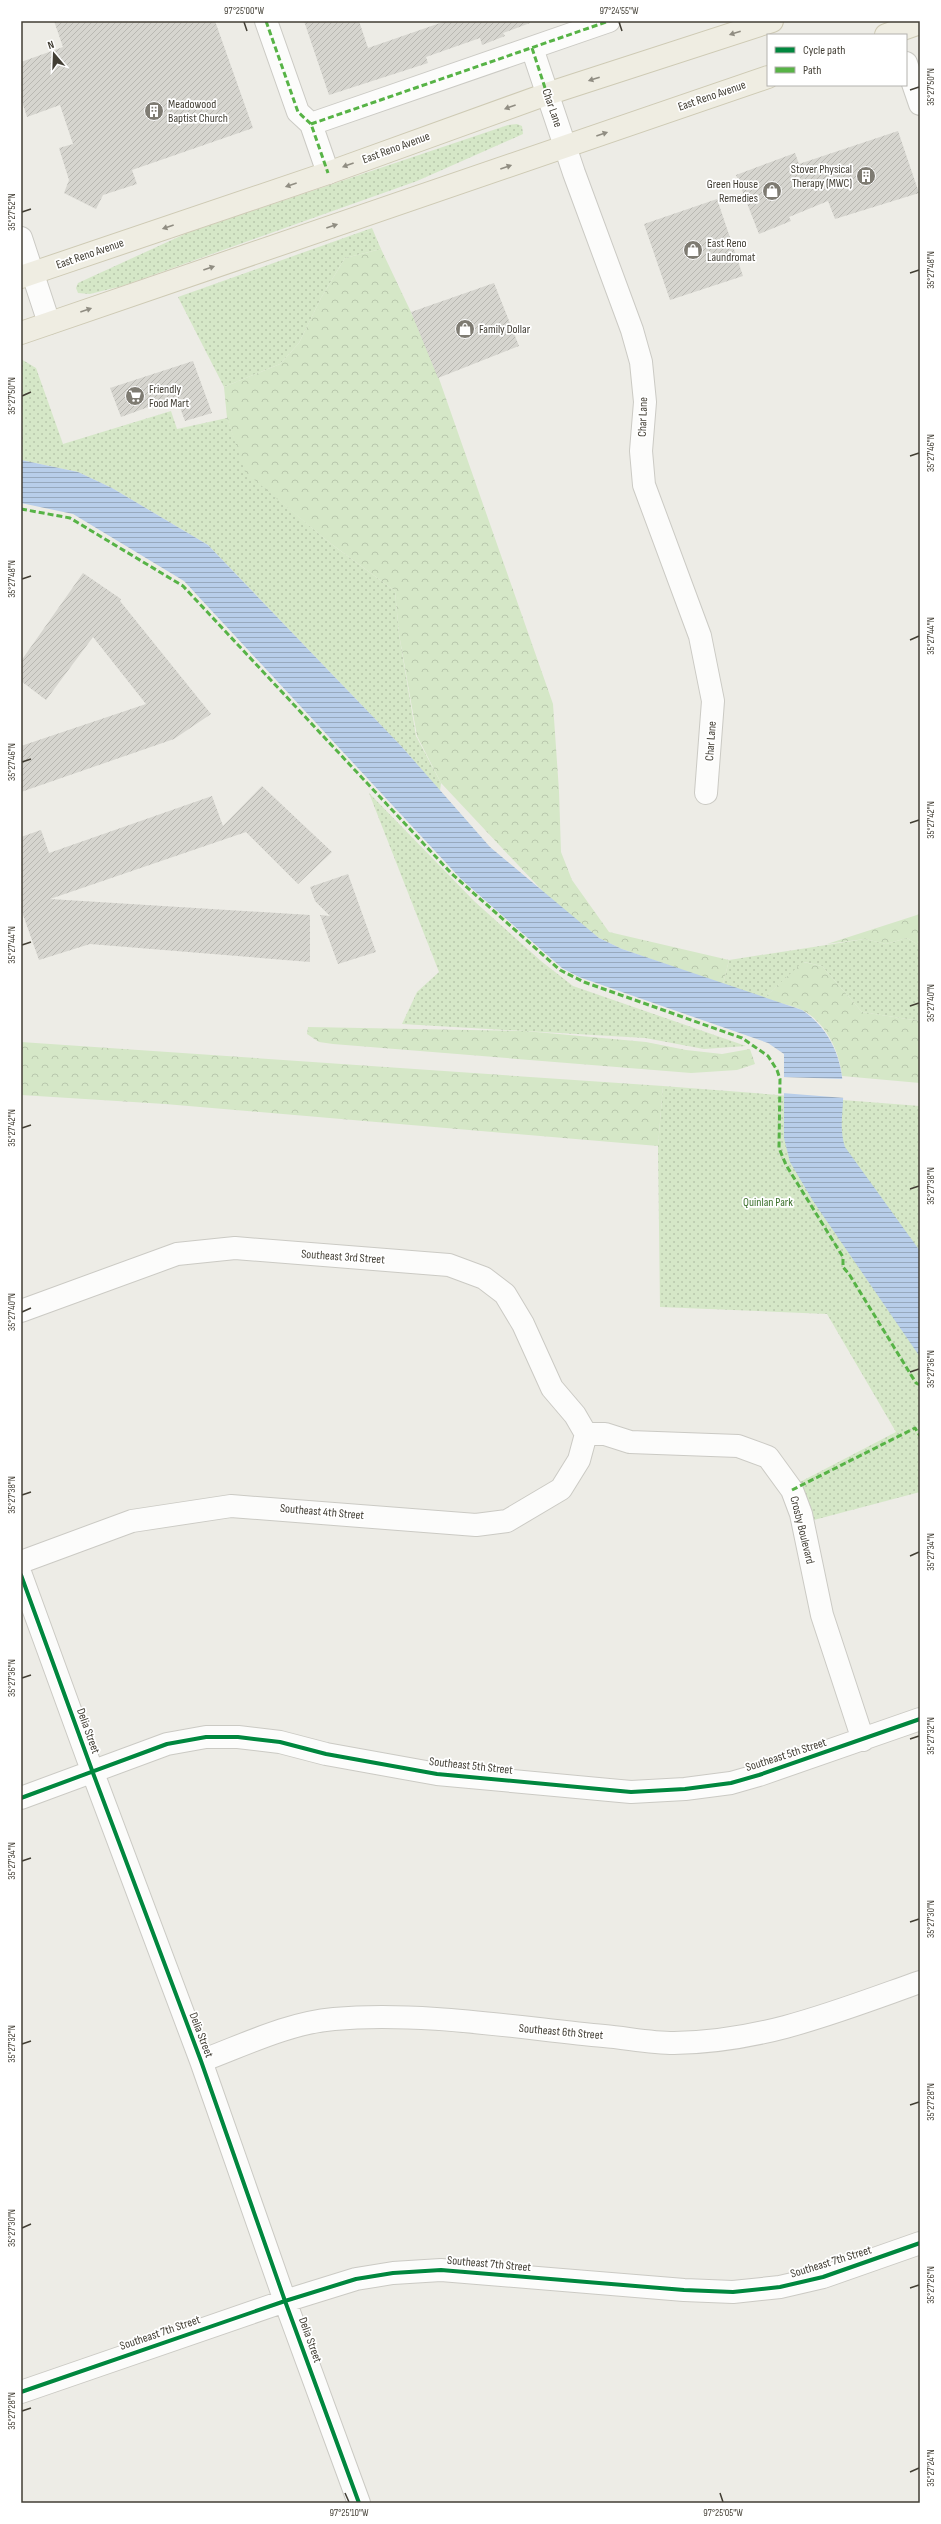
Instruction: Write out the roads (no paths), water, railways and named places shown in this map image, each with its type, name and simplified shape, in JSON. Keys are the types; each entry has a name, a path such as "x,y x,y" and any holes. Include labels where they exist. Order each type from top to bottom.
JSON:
{"main road":[{"name":"East Reno Avenue","path":"27,275 328,172 547,94 772,21"},
{"path":"892,31 920,23"},
{"name":"East Reno Avenue","path":"21,333 767,77"}],"street":[{"path":"266,21 298,112 311,124 328,172"},
{"path":"311,124 609,21"},
{"name":"Char Lane","path":"532,48 565,146 632,330 640,362 645,402 641,451 644,485 700,636 713,701 706,793"},
{"path":"907,66 920,104"},
{"path":"21,238 27,275 49,323"},
{"name":"Southeast 3rd Street","path":"21,1311 177,1254 235,1248 449,1265 484,1278 505,1294 523,1324 552,1388 575,1415 586,1434"},
{"name":"Southeast 4th Street","path":"21,1562 132,1521 231,1506 476,1525 507,1521 561,1489 579,1460 586,1434"},
{"name":"Crosby Boulevard","path":"586,1434 605,1434 630,1442 738,1446 768,1457 792,1490 801,1514 822,1616 862,1740"},
{"name":"Delia Street","path":"21,1575 92,1773 201,2061 285,2301 359,2503"},
{"name":"Southeast 5th Street","path":"21,1798 167,1744 206,1738 238,1737 280,1742 326,1754 437,1774 630,1792 685,1789 731,1783 759,1775 920,1719"},
{"name":"Southeast 6th Street","path":"201,2061 290,2027 334,2019 426,2019 673,2043 730,2039 765,2034 803,2023 920,1982"},
{"name":"Southeast 7th Street","path":"21,2392 285,2301 356,2279 393,2273 441,2270 684,2290 741,2291 780,2287 823,2277 920,2243"}],"water":[{"path":"21,460 78,472 112,488 208,545 402,747 490,847 599,938 622,949 802,1010 813,1018 829,1039 839,1062 843,1088 842,1130 845,1147 920,1251 920,1357 813,1201 790,1162 784,1138 784,1054 768,1043 579,977 562,968 461,879 184,581 73,514 21,503"}],"place":[{"name":"Meadowood Baptist Church","path":"154,111"},
{"name":"Stover Physical Therapy (MWC)","path":"866,176"},
{"name":"Green House Remedies","path":"772,191"},
{"name":"East Reno Laundromat","path":"693,250"},
{"name":"Family Dollar","path":"465,329"},
{"name":"Friendly Food Mart","path":"135,396"}],"park label":[{"name":"Quinlan Park","path":"768,1202"}]}
